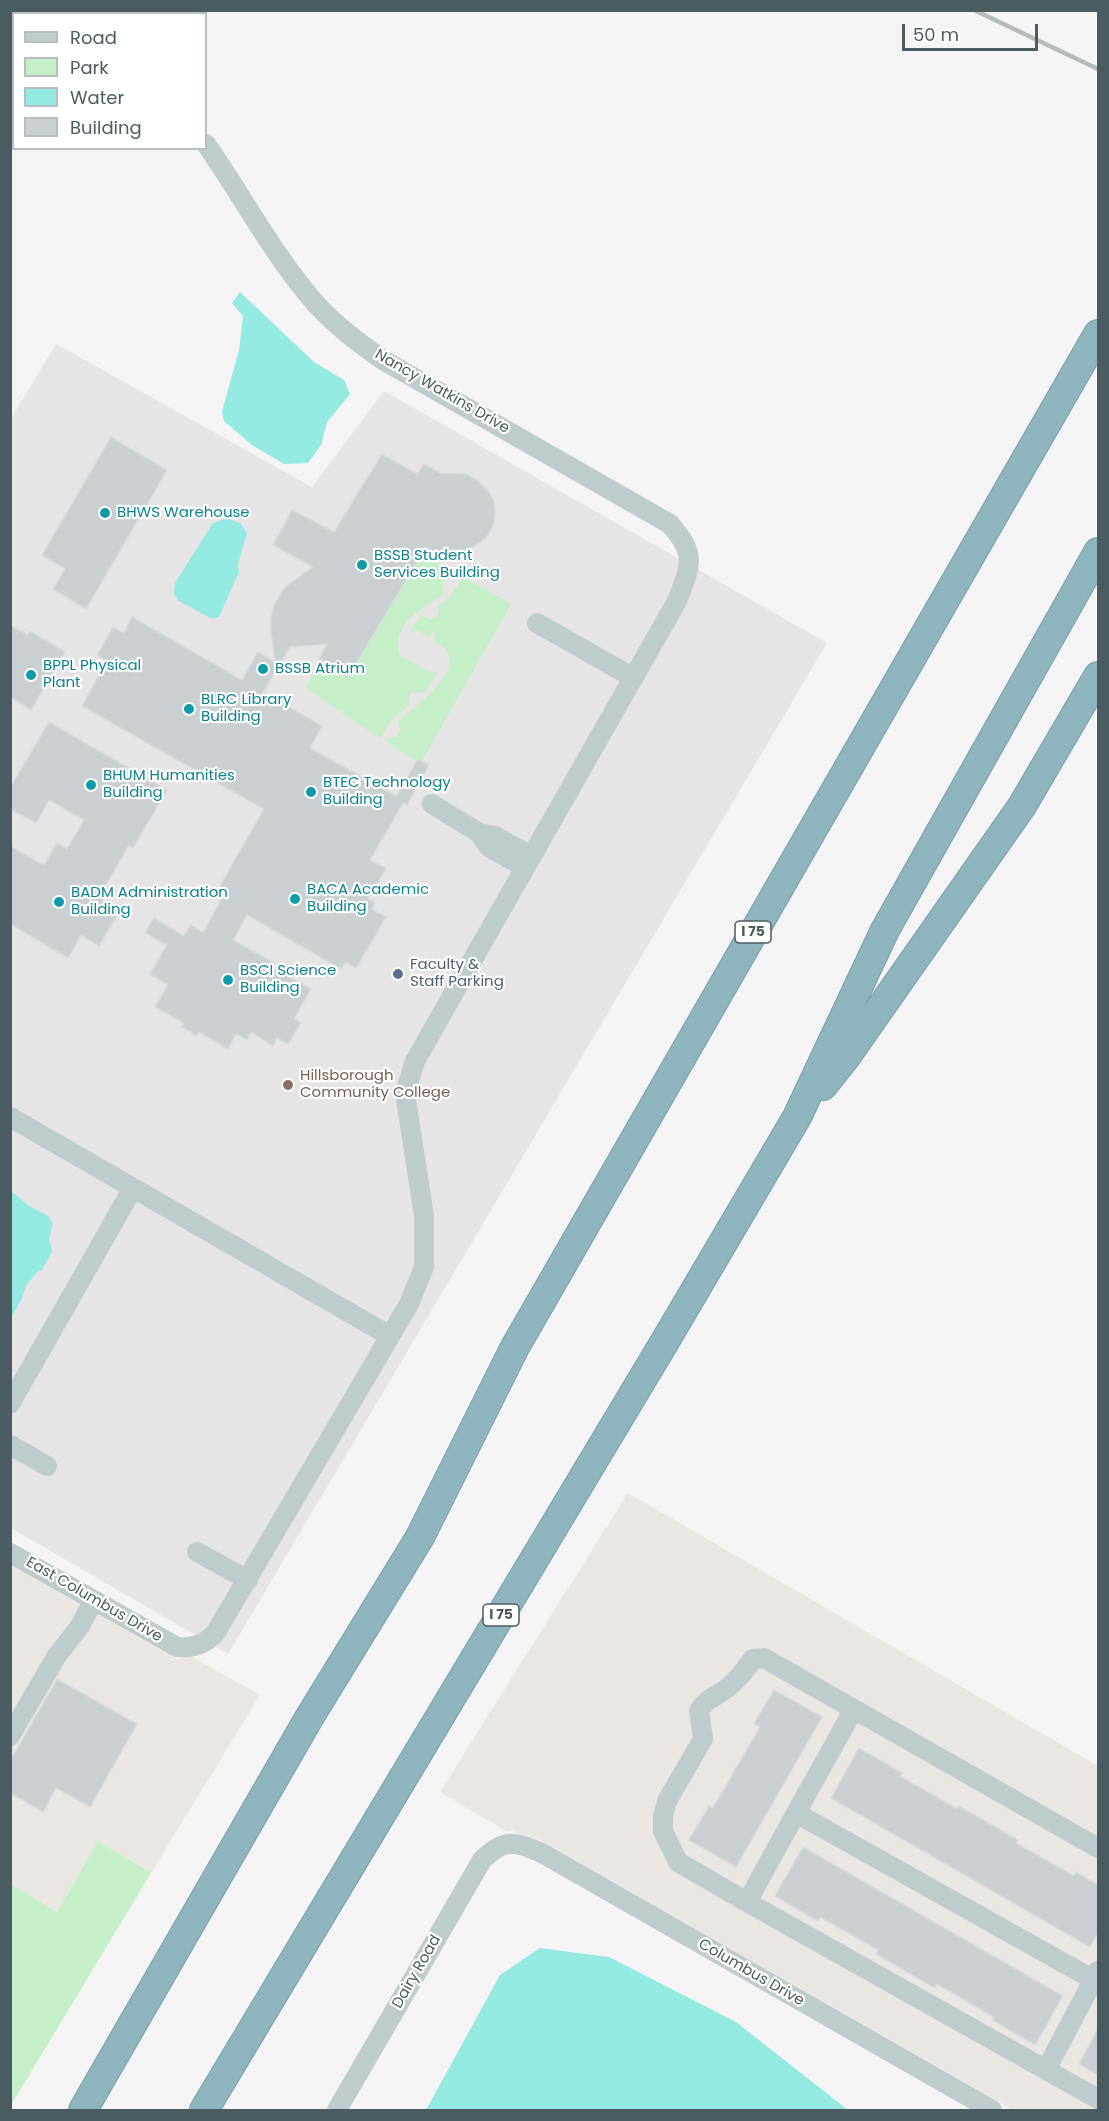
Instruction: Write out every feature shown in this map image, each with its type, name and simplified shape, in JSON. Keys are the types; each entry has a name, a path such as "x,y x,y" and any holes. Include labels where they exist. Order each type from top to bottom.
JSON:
{"highway":[{"name":"I 75","path":"83,2110 303,1728 420,1537 515,1347 1098,334"},
{"name":"I 75","path":"204,2110 664,1344 797,1118 885,930 1098,552"},
{"path":"797,1118 846,1057 1022,806 1098,676"}],"street":[{"name":"Nancy Watkins Drive","path":"177,1647 189,1648 209,1641 248,1580 409,1304 424,1267 424,1216 405,1093 415,1061 677,601 688,573 689,555 683,539 670,524 383,360 345,332 316,303 276,253 207,146"},
{"path":"537,623 632,677"},
{"path":"432,804 479,833 495,836 528,862"},
{"path":"10,1117 390,1336"},
{"path":"10,1404 133,1188"},
{"path":"10,1445 47,1466"},
{"path":"197,1552 248,1580"},
{"name":"East Columbus Drive","path":"10,1553 177,1647"},
{"path":"10,1736 56,1657 80,1626 94,1600"},
{"path":"1098,1848 764,1658 753,1659 739,1678 725,1690 706,1700 699,1711 703,1739 667,1801 663,1816 663,1831 678,1862 1098,2099"},
{"path":"747,1902 854,1708"},
{"path":"796,1813 1096,1975 1046,2070"},
{"name":"Dairy Road","path":"337,2110 482,1860 493,1849 508,1842"},
{"name":"Columbus Drive","path":"508,1842 525,1845 542,1853 992,2110"}],"shaded area":[{"name":"Hillsborough Community College","path":"56,344 312,487 384,391 827,643 228,1654 11,1528 10,420"},
{"path":"628,1493 1098,1766 1098,2110 1013,2110 548,1844 530,1836 515,1833 513,1829 508,1832 440,1792"},
{"path":"10,1565 180,1661 185,1653 260,1695 151,1873 98,1841 57,1912 11,1884"}],"green space":[{"path":"421,555 457,574 454,578 444,579 442,588 445,593 419,611 404,625 398,644 400,655 428,672 438,673 423,694 417,692 409,695 410,704 393,718 380,738 306,688 321,660 349,677"},
{"path":"463,577 511,604 420,764 386,741 389,737 396,738 401,730 398,722 439,684 446,674 449,656 445,648 433,640 436,634 432,632 429,638 419,631 410,630 422,615 431,620 436,617 439,611 438,606 446,600"},
{"path":"98,1841 151,1873 11,2105 11,1884 57,1912"}],"water":[{"path":"10,12 12,13 11,81"},
{"path":"240,292 314,362 344,380 350,394 327,422 321,445 308,463 284,464 252,445 224,421 222,412 239,350 243,316 232,303"},
{"path":"228,518 240,523 247,533 238,564 239,572 219,617 212,619 179,601 174,594 175,583 213,523"},
{"path":"11,1191 28,1205 48,1216 53,1223 49,1239 52,1251 42,1270 37,1272 26,1286 11,1318"},
{"path":"540,1948 609,1957 736,2022 848,2110 426,2110 500,1975"}],"building":[{"name":"BHWS Warehouse","path":"111,437 167,470 86,609 53,589 65,569 42,555"},
{"path":"382,454 417,474 424,464 440,473 466,474 478,481 494,501 493,526 486,538 466,552 452,556 439,553 434,561 421,555 348,677 319,659 327,644 290,647 263,692 322,726 310,748 396,796 418,759 429,765 407,805 403,803 370,860 386,868 368,899 375,902 372,909 386,917 356,968 345,962 341,969 247,915 233,940 274,963 271,967 311,989 294,1019 301,1023 288,1044 277,1038 273,1046 251,1032 247,1040 236,1034 228,1049 199,1032 197,1036 182,1027 184,1023 155,1007 168,985 150,974 167,945 145,933 154,918 184,936 191,925 203,933 221,900 214,896 264,809 82,706 107,661 97,655 113,627 124,633 132,617 242,680 258,652 275,662 271,630 274,605 284,588 313,567 273,545 292,510 334,532"},
{"name":"BPPL Physical Plant","path":"10,625 28,635 30,631 65,652 31,710 10,697"},
{"path":"49,722 167,790 133,848 129,845 99,897 121,909 99,946 81,935 68,958 10,924 10,846 44,865 57,843 67,849 84,820 49,800 36,823 10,809 10,788"},
{"path":"57,1679 137,1724 90,1807 56,1788 43,1812 10,1793 10,1761"},
{"path":"774,1690 822,1717 736,1867 689,1840 709,1806 713,1808 760,1727 754,1724"},
{"path":"859,1748 902,1773 900,1776 957,1809 959,1806 1018,1840 1016,1843 1074,1876 1076,1872 1098,1885 1098,1933 1090,1947 831,1798"},
{"path":"803,1847 1063,1996 1035,2045 992,2020 994,2017 937,1984 935,1988 876,1954 878,1950 820,1917 818,1921 775,1896"},
{"path":"1098,2029 1098,2075 1079,2064"}],"railway":[{"path":"974,10 1098,69"}],"place":[{"name":"BHWS Warehouse","path":"105,513"},
{"name":"BSSB Student Services Building","path":"362,565"},
{"name":"BSSB Atrium","path":"263,669"},
{"name":"BPPL Physical Plant","path":"31,675"},
{"name":"BLRC Library Building","path":"189,709"},
{"name":"BHUM Humanities Building","path":"91,785"},
{"name":"BTEC Technology Building","path":"311,792"},
{"name":"BACA Academic Building","path":"295,899"},
{"name":"BADM Administration Building","path":"59,902"},
{"name":"Faculty & Staff Parking","path":"398,974"},
{"name":"BSCI Science Building","path":"228,980"},
{"name":"Hillsborough Community College","path":"288,1085"}]}
